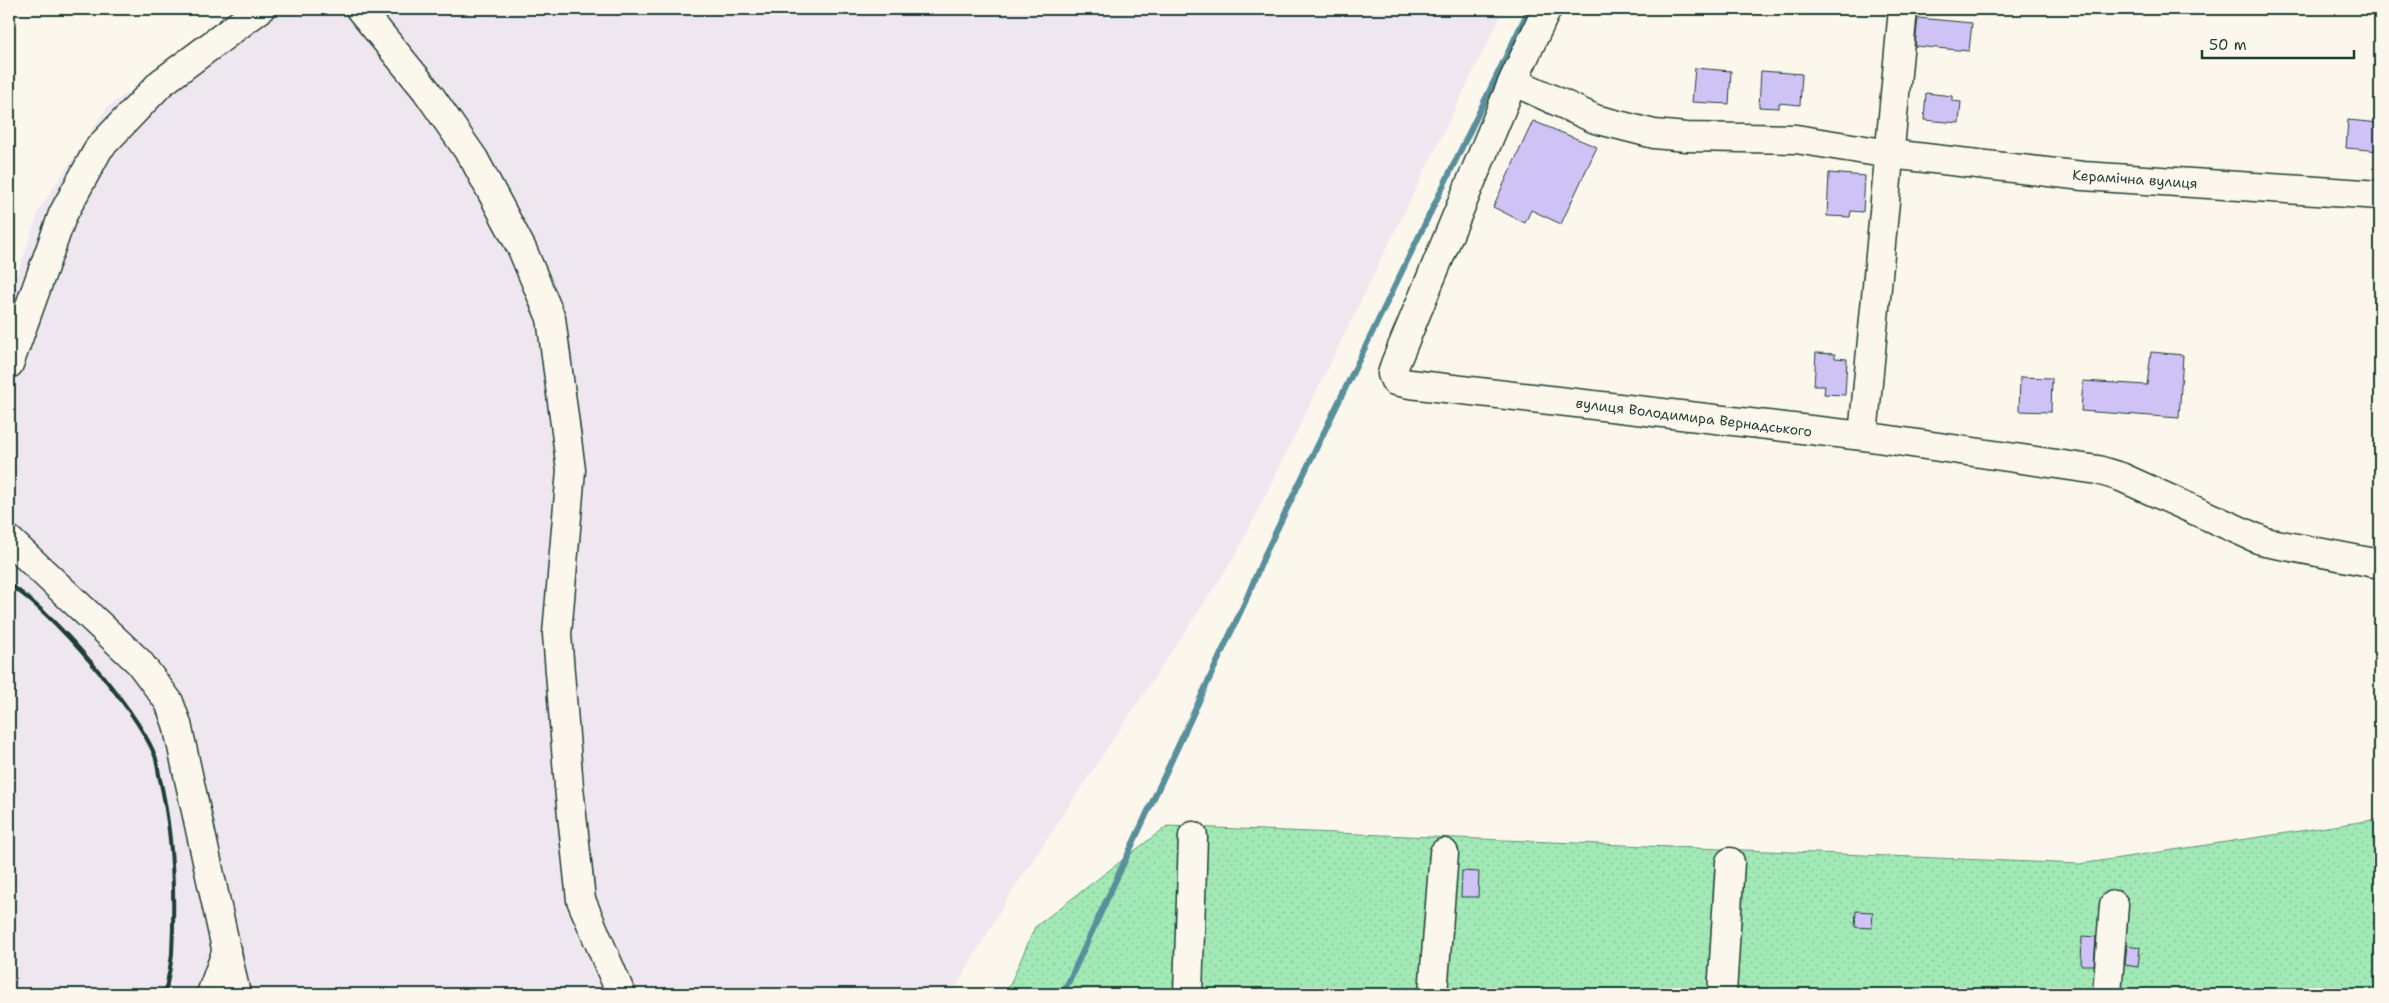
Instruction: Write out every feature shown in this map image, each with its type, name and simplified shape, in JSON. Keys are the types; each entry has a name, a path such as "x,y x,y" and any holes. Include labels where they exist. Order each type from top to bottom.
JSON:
{"street":[{"path":"9,364 63,214 99,148 161,83 260,9"},
{"path":"360,9 426,90 474,159 522,249 550,318 571,470 557,634 569,787 581,900 621,994"},
{"name":"вулиця Володимира Вернадського","path":"1547,9 1513,81 1395,364 1392,374 1394,381 1863,436 2110,473 2265,542 2380,564"},
{"path":"1863,436 1904,9"},
{"name":"Керамічна вулиця","path":"1513,81 1595,119 1654,134 1686,137 1796,139 1890,154 2083,176 2380,195"},
{"path":"9,540 139,662 169,702 177,724 236,994"},
{"path":"1188,994 1193,836"},
{"path":"1433,994 1444,853"},
{"path":"1722,994 1730,862"},
{"path":"2107,994 2114,905"},
{"path":"211,994 227,950"}],"shaded area":[{"path":"235,9 1504,9 1236,555 1007,899 952,994 9,994 9,299 40,208 108,106 183,57"}],"green space":[{"path":"2380,819 2380,994 1006,994 1035,927 1167,826 2080,864"}],"building":[{"path":"1918,18 1972,23 1969,51 1915,46"},
{"path":"1695,68 1731,71 1729,104 1692,102"},
{"path":"1761,71 1802,74 1800,105 1779,103 1779,108 1759,107"},
{"path":"1926,93 1952,96 1952,101 1961,102 1959,123 1924,120"},
{"path":"2348,120 2380,123 2380,151 2346,148"},
{"path":"1533,121 1597,147 1561,224 1531,210 1525,223 1493,207"},
{"path":"1829,173 1865,176 1863,212 1851,211 1850,217 1827,216"},
{"path":"2151,352 2183,355 2179,418 2081,411 2083,381 2147,385"},
{"path":"1816,353 1835,354 1835,358 1847,359 1845,395 1824,394 1825,386 1814,386"},
{"path":"2020,377 2052,378 2051,412 2019,411"},
{"path":"1462,871 1479,872 1478,897 1461,897"},
{"path":"1856,911 1873,912 1872,928 1855,927"},
{"path":"2082,936 2096,937 2094,965 2081,965"},
{"path":"2127,945 2140,947 2138,967 2125,965"}],"waterway":[{"path":"1063,994 1245,602 1265,554 1529,9"}],"railway":[{"path":"9,584 48,616 90,661 128,710 155,756 164,796 173,886 172,953 165,994"}]}
